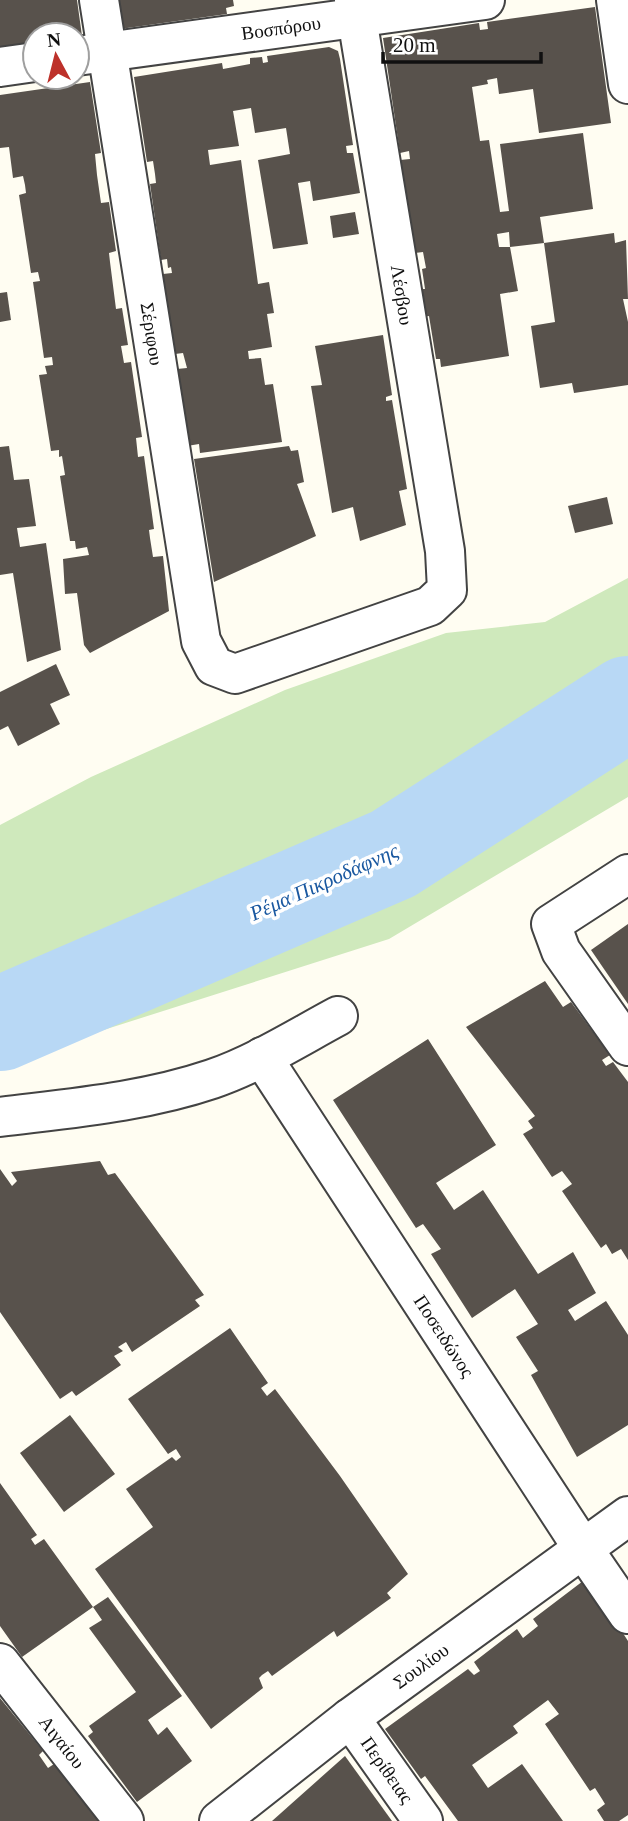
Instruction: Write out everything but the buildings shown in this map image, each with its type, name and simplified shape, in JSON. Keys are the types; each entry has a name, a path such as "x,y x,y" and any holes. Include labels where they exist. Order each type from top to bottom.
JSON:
{"street":[{"name":"Σέριφου","path":"99,0 92,54 201,641 214,666"},
{"name":"Βοσπόρου","path":"92,54 355,9 485,0"},
{"path":"616,0 628,84"},
{"name":"Λέσβου","path":"214,666 235,674 430,606 447,590 445,551 355,9"},
{"path":"0,67 21,64"},
{"path":"628,874 551,924 561,951 628,1046"},
{"path":"0,1117 146,1098 214,1078 338,1016"},
{"name":"Ποσειδώνος","path":"262,1056 582,1548 628,1614"},
{"name":"Σουλίου","path":"219,1821 350,1718 628,1516"},
{"name":"Αιγαίου","path":"0,1663 124,1821"},
{"name":"Περίθειας","path":"350,1718 423,1821"}],"green space":[{"path":"628,578 628,797 389,939 0,1063 0,825 91,777 285,690 446,633 545,622"}],"waterway":[{"name":"Ρέμα Πικροδάφνης","path":"0,1024 393,854 628,703"}]}
